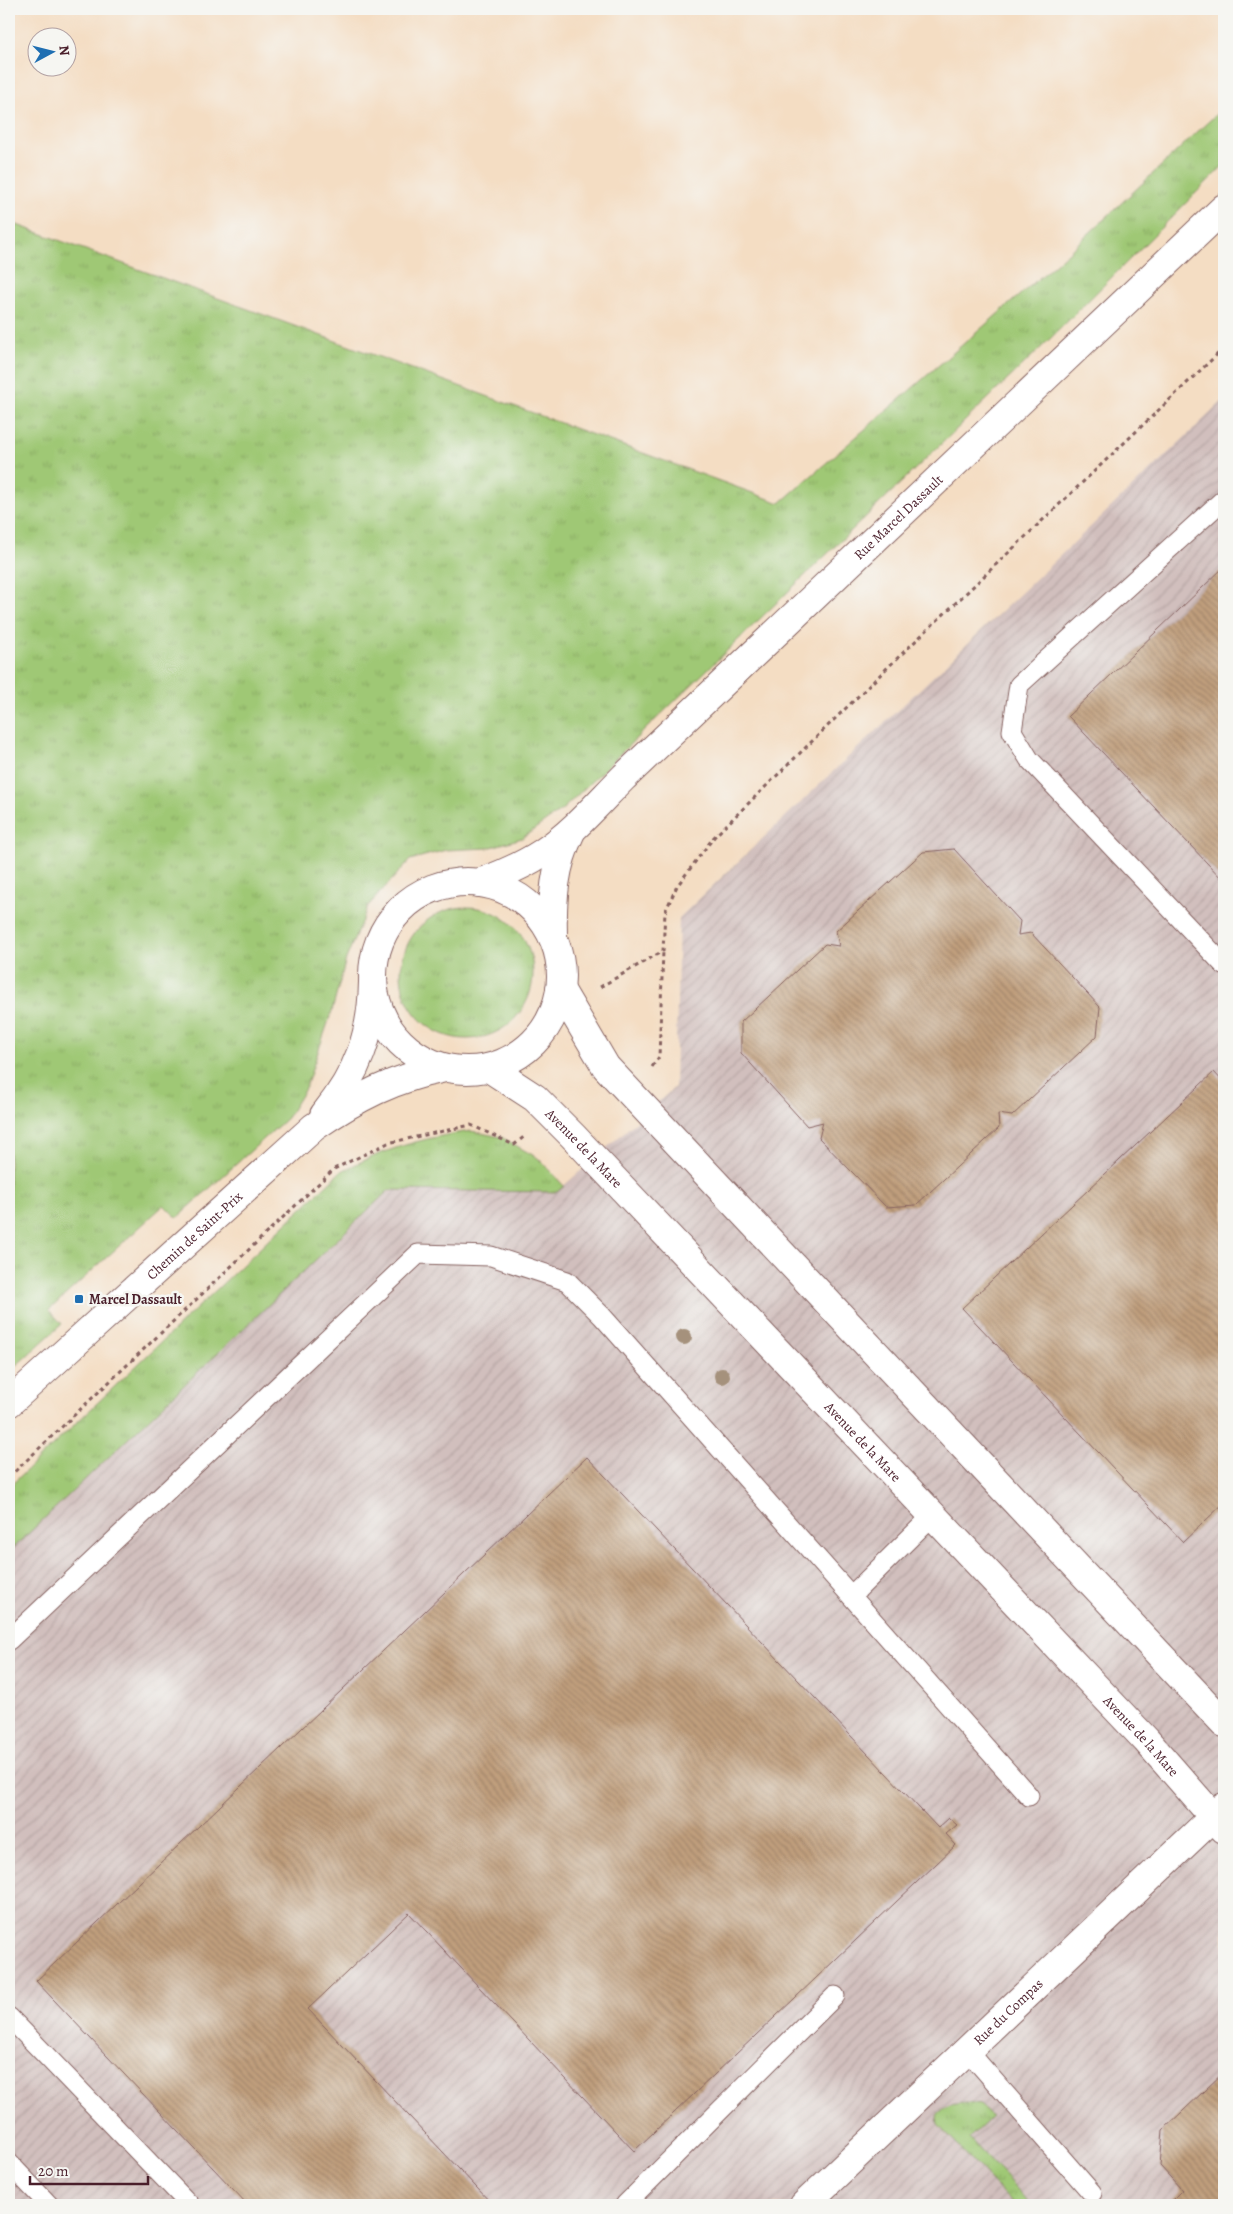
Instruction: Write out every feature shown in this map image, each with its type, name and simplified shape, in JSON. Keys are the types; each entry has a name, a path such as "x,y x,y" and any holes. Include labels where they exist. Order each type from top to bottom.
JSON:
{"street":[{"name":"Rue Marcel Dassault","path":"479,883 523,864 544,852 573,828 624,777 1224,208"},
{"name":"Rue Marcel Dassault","path":"553,937 555,877 564,846 573,828"},
{"path":"461,882 479,883 500,888 528,904 542,919 553,937 559,957 560,989 552,1016 537,1040 515,1057 489,1068 471,1071 445,1068 419,1058 392,1034 382,1018 373,982 378,946 396,914 410,901 426,892 442,885 461,882"},
{"name":"Chemin de Saint-Prix","path":"314,1127 348,1082 366,1039 371,1021 373,982"},
{"path":"560,989 606,1067 1224,1723"},
{"name":"Chemin de Saint-Prix","path":"9,1403 314,1127 342,1108 387,1084 445,1068"},
{"name":"Avenue de la Mare","path":"489,1068 528,1094 551,1113 1220,1817"},
{"name":"Rue du Compas","path":"804,2205 967,2050 1220,1817"}],"lane":[{"path":"1224,499 1019,685 1012,730 1029,759 1224,965"},
{"path":"9,1640 418,1254 491,1256 567,1280 602,1316 1029,1796"},
{"path":"851,1596 933,1515"},
{"path":"625,2205 835,1996"},
{"path":"9,2017 190,2205"},
{"path":"967,2050 1092,2192"},
{"path":"9,2163 49,2205"}],"path":[{"path":"643,1064 651,1070 659,1057 665,912 677,886 714,837 885,670 1224,348"},
{"path":"595,990 664,951"},
{"path":"9,1477 334,1169 388,1144 471,1124 514,1145 531,1130"}],"shaded area":[{"path":"1224,400 1224,2205 9,2205 9,1552 389,1190 557,1192 675,1087 679,918"}],"green space":[{"path":"1224,107 1224,165 1053,336 563,809 522,838 488,848 446,850 410,860 368,906 346,959 332,1011 306,1087 287,1118 177,1218 164,1205 49,1310 62,1324 9,1372 9,222 780,503 1067,254"},
{"path":"467,907 480,908 492,912 514,926 528,948 532,960 532,986 528,998 514,1020 492,1034 480,1038 467,1039 454,1038 442,1034 420,1020 406,998 402,986 401,973 402,960 406,948 420,926 442,912 454,908"},
{"path":"471,1131 501,1137 538,1158 564,1186 557,1192 389,1190 9,1552 9,1487 340,1172 372,1157 419,1141"},
{"path":"967,2103 980,2105 992,2116 969,2138 1032,2205 1014,2205 938,2125 937,2117 943,2109 953,2104"}],"building":[{"path":"1224,567 1224,881 1068,716"},
{"path":"954,849 1020,921 1018,935 1031,933 1100,1007 1097,1036 1012,1116 998,1114 999,1128 916,1205 886,1207 819,1138 823,1122 807,1126 741,1053 741,1022 825,944 839,946 836,931 923,852"},
{"path":"1214,1072 1224,1083 1224,1503 1183,1542 962,1308"},
{"path":"587,1457 938,1828 949,1818 957,1825 946,1834 956,1845 634,2151 409,1913 308,2009 493,2205 248,2205 36,1981"},
{"path":"1224,2072 1224,2205 1167,2205 1182,2190 1160,2166 1163,2130"}],"place":[{"name":"Marcel Dassault","path":"79,1299"}]}
